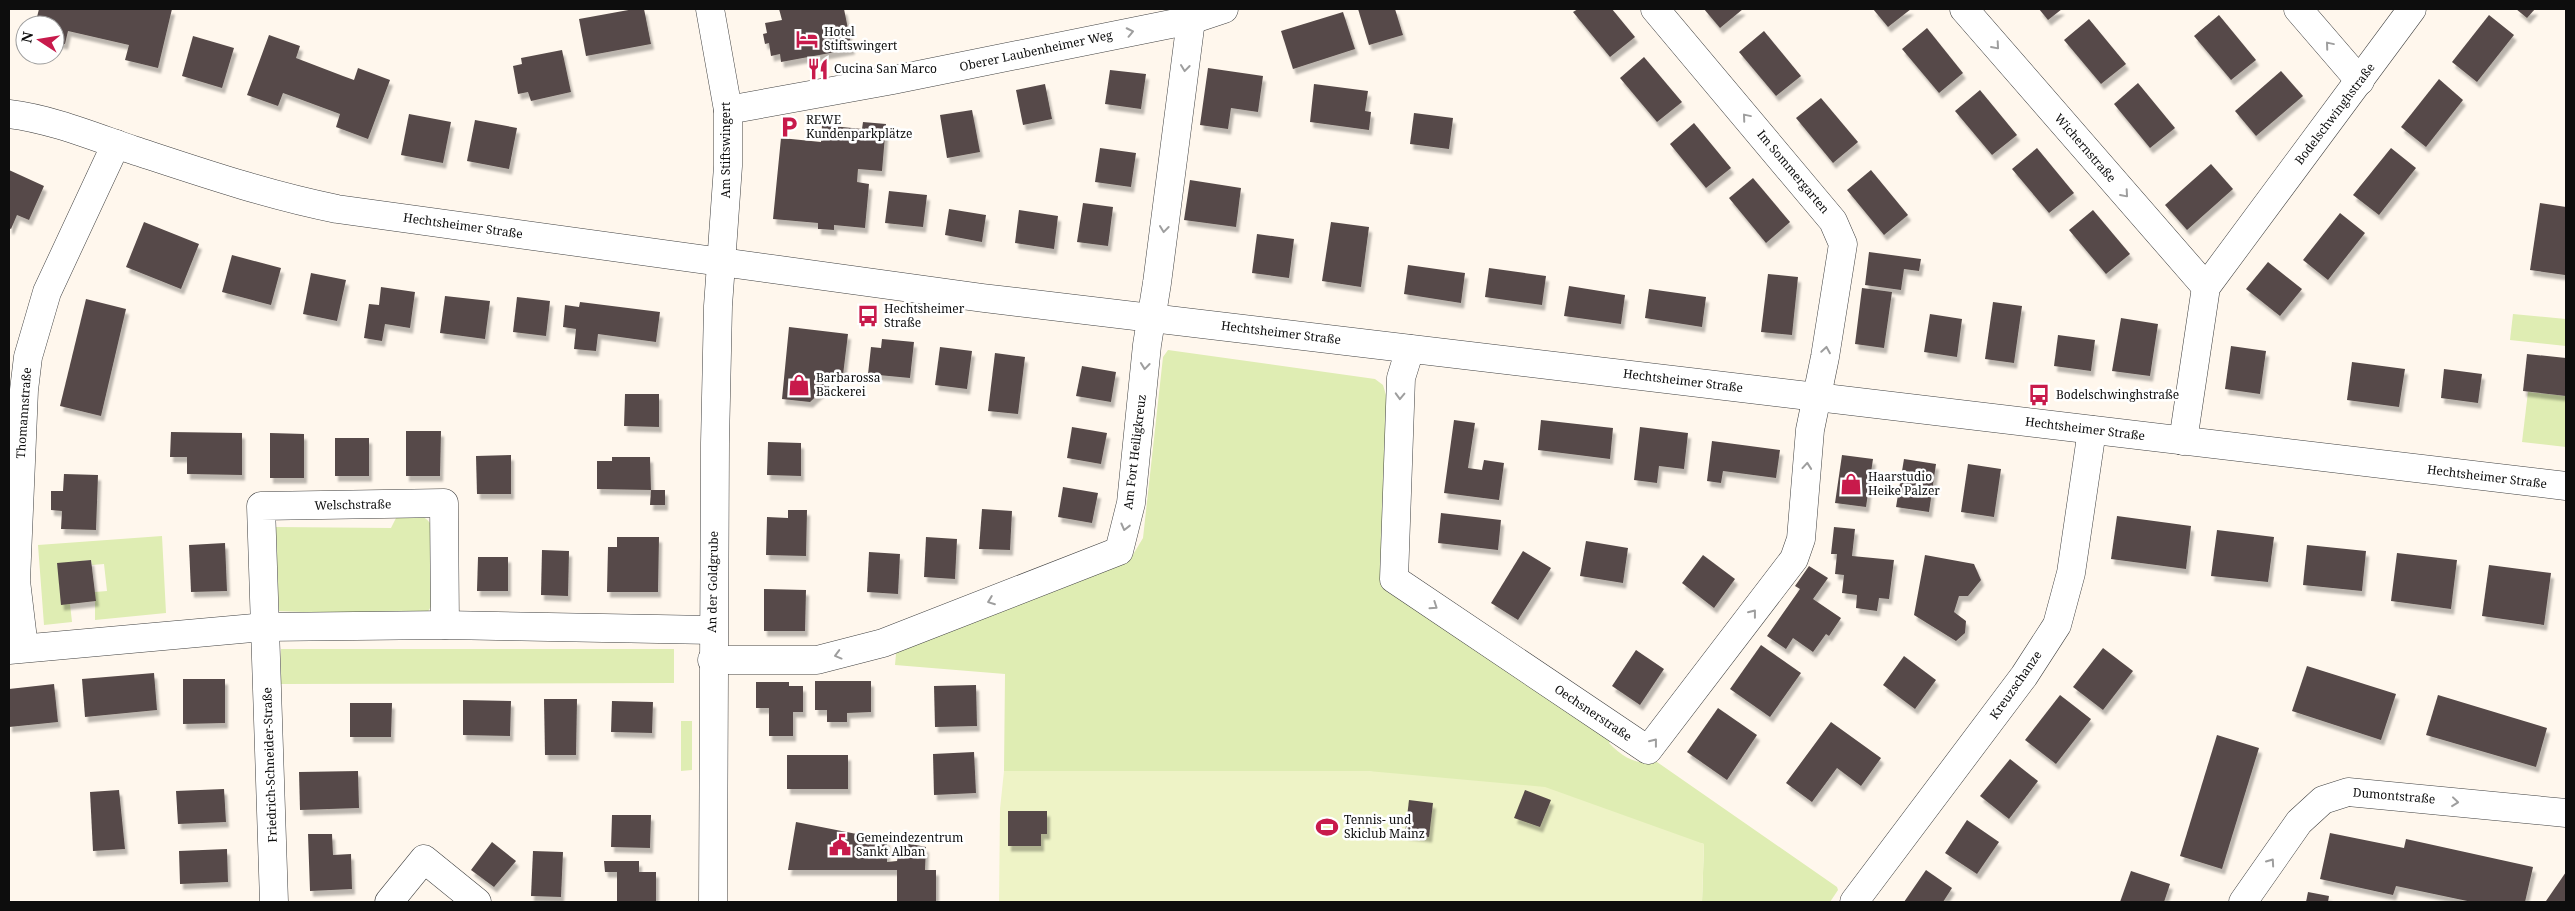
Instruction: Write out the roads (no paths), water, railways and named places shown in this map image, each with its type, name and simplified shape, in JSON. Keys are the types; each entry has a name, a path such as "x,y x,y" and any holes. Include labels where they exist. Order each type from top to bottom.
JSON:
{"street":[{"name":"Am Stiftswingert","path":"710,9 728,110 728,166 722,262"},
{"name":"Oberer Laubenheimer Weg","path":"728,110 893,80 1191,20 1224,9"},
{"name":"Im Sommergarten","path":"1655,9 1833,221 1843,244 1825,357 1816,397"},
{"name":"Wichernstraße","path":"1964,9 2206,287"},
{"path":"2298,9 2360,81"},
{"name":"Bodelschwinghstraße","path":"2183,441 2206,287 2412,9"},
{"name":"Am Fort Heiligkreuz","path":"712,660 817,660 883,643 1119,551 1131,503 1147,345 1191,20"},
{"name":"Hechtsheimer Straße","path":"9,114 58,124 217,178 296,201 337,209 1152,318 2566,486"},
{"name":"Thomannstraße","path":"16,649 13,581 24,390 28,357 47,292 116,144"},
{"name":"An der Goldgrube","path":"712,902 712,630 718,323 722,262"},
{"name":"Oechsnerstraße","path":"1410,348 1401,378 1394,579 1648,750 1794,559 1801,539 1810,430 1816,397"},
{"name":"Kreuzschanze","path":"1854,902 2024,676 2057,625 2071,574 2092,430"},
{"name":"Welschstraße","path":"265,627 261,506 444,503 446,625"},
{"path":"16,649 265,627 446,625 712,630"},
{"name":"Friedrich-Schneider-Straße","path":"265,627 274,902"},
{"name":"Dumontstraße","path":"2243,902 2299,822 2323,800 2348,792 2566,814"},
{"path":"389,902 424,859 477,902"}],"place":[{"name":"Hotel Stiftswingert","path":"807,39"},
{"name":"Cucina San Marco","path":"818,69"},
{"name":"REWE Kundenparkplätze","path":"789,127"},
{"name":"Hechtsheimer Straße","path":"868,316"},
{"name":"Barbarossa Bäckerei","path":"799,385"},
{"name":"Bodelschwinghstraße","path":"2039,395"},
{"name":"Haarstudio Heike Palzer","path":"1851,484"},
{"name":"Tennis- und Skiclub Mainz","path":"1327,827"},
{"name":"Gemeindezentrum Sankt Alban","path":"840,845"}]}
